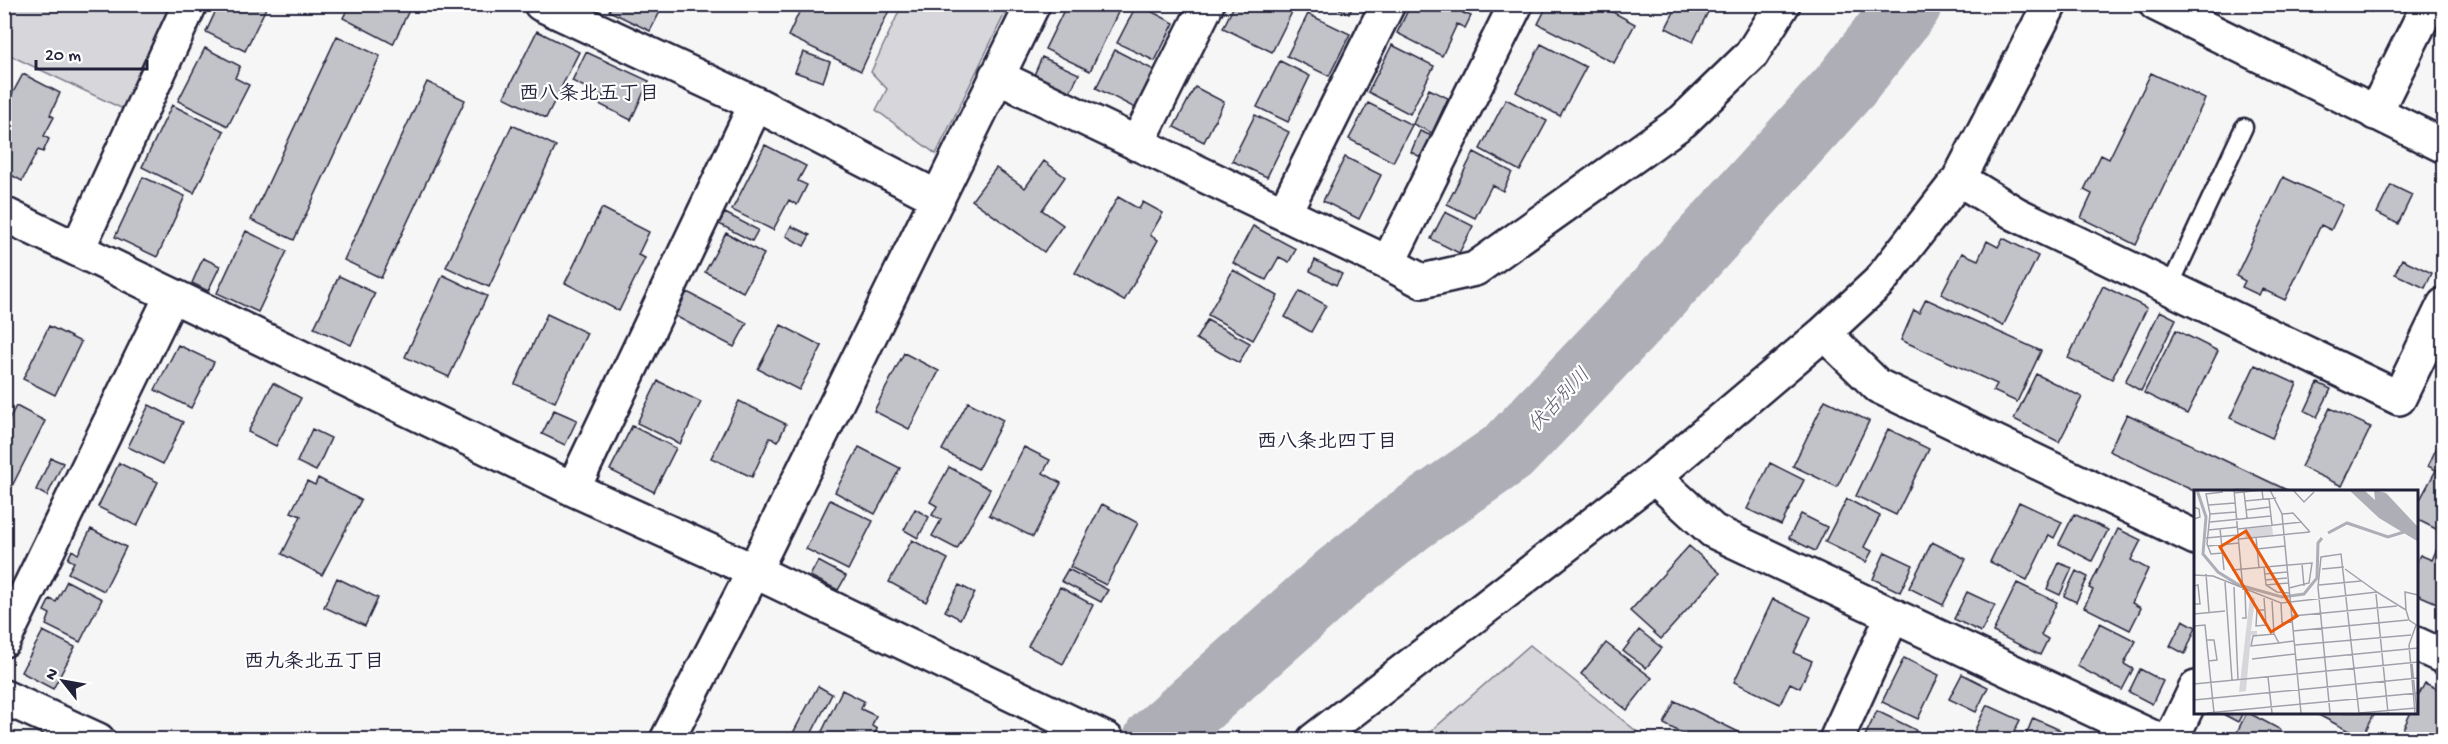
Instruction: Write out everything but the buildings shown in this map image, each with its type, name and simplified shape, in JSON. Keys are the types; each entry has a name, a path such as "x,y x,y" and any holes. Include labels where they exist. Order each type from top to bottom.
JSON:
{"street":[{"path":"78,248 190,4"},
{"path":"541,4 756,104 938,198"},
{"path":"667,740 754,571 1033,4"},
{"path":"1137,144 1208,4"},
{"path":"1284,213 1388,4"},
{"path":"1388,263 1516,4"},
{"path":"996,76 1388,263 1422,282 1475,268 1683,121 1750,55 1783,4"},
{"path":"1314,740 1654,477 1824,333 1879,282 1959,179 2050,4"},
{"path":"2156,4 2444,146"},
{"path":"2375,113 2429,4"},
{"path":"573,489 756,104"},
{"path":"1959,179 2016,214 2399,398 2444,305"},
{"path":"4,214 573,489 754,571 1107,740"},
{"path":"4,640 172,295"},
{"path":"1824,333 1878,386 2194,537"},
{"path":"1654,477 1713,531 2158,740"},
{"path":"1836,740 1893,615"},
{"path":"2418,645 2444,657"},
{"path":"2171,740 2194,692"},
{"path":"4,697 98,740"}],"lane":[{"path":"2169,288 2244,128"}],"shaded area":[{"path":"5,5 172,5 123,109 5,53"},
{"path":"902,5 1009,5 936,154 876,110 887,89 871,72"},
{"path":"1530,645 1646,739 1422,739"}],"waterway":[{"name":"伏古別川","path":"1156,740 1341,575 1410,520 1508,452 1645,308 1847,84 1909,4"}],"district":[{"name":"西八条北五丁目","path":"589,92"},
{"name":"西八条北四丁目","path":"1327,440"},
{"name":"西九条北五丁目","path":"314,660"}]}
